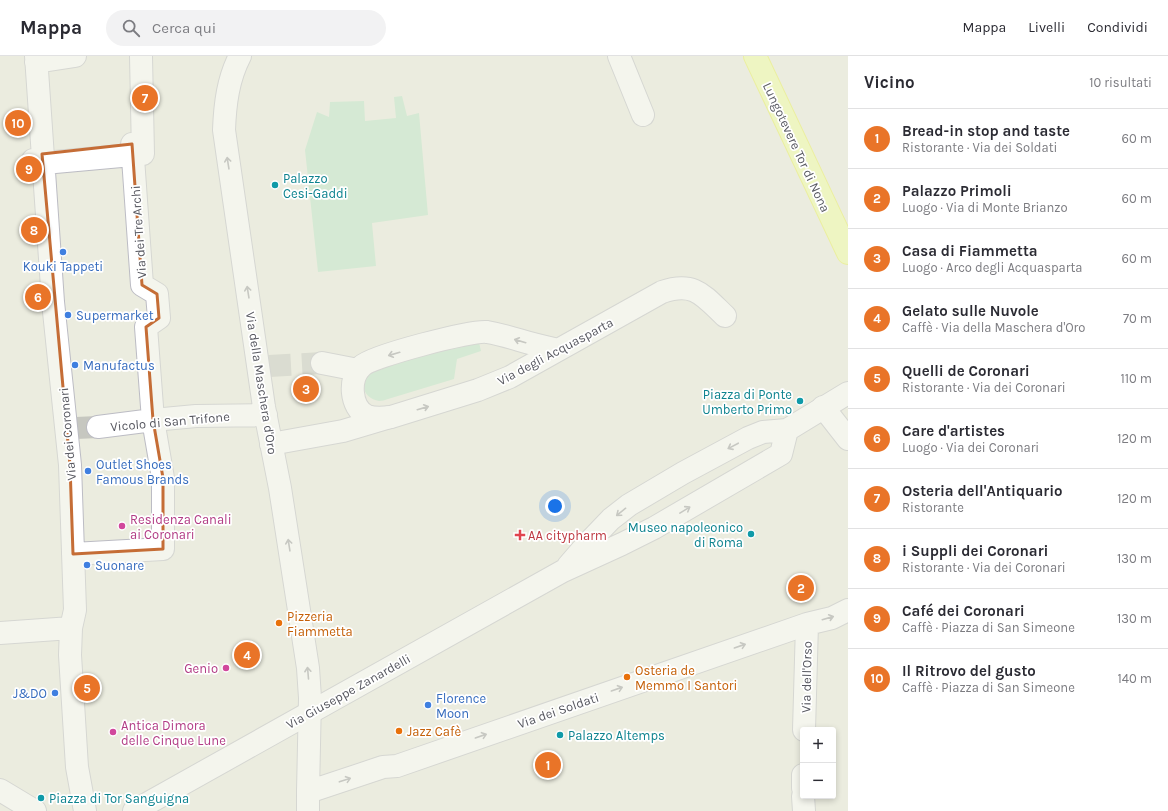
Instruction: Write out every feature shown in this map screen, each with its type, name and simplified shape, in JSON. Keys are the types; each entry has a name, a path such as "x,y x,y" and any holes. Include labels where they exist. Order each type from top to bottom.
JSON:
{"main road":[{"name":"Lungotevere Tor di Nona","path":"755,56 844,246"}],"street":[{"path":"75,56 33,58 33,126 31,134 33,164 42,158 139,146 140,56"},
{"name":"Via della Maschera d'Oro","path":"240,56 234,68 227,94 224,130 264,366 266,415 302,624 308,668 308,801"},
{"path":"619,56 643,115"},
{"name":"Via dei Tre Archi","path":"73,554 163,549 164,478 153,420 146,327 159,318 157,294 142,285 139,146"},
{"name":"Via dei Coronari","path":"42,158 53,302 72,429 74,610 71,628 70,655 77,767 85,811"},
{"name":"Via degli Acquasparta","path":"271,444 343,431 490,386 519,372 662,292 677,287 697,291 718,310"},
{"path":"322,363 358,370 362,365 376,358 474,332 486,332 558,350"},
{"name":"Via degli Acquasparta","path":"358,370 354,377 354,393 355,400 362,412 367,416 378,418 391,417"},
{"path":"778,431 848,393"},
{"path":"823,407 848,416"},
{"path":"823,407 848,439"},
{"name":"Vicolo di San Trifone","path":"98,426 196,416 266,415"},
{"name":"Via Giuseppe Zanardelli","path":"134,811 563,571 654,528 781,454 778,431 757,434 748,438 683,473 629,505 602,529 563,571"},
{"name":"Via dei Soldati","path":"308,801 383,767 397,766 807,624 832,618 848,610"},
{"name":"Via dell'Orso","path":"804,727 807,624"},
{"path":"0,633 71,628"},
{"path":"2,792 35,811"},
{"path":"803,799 804,811"}],"highlighted area":[{"path":"132,144 142,285 157,294 159,318 146,327 153,420 163,478 163,549 73,554 70,465 42,154"}],"green space":[{"path":"402,96 407,116 419,113 428,215 372,223 376,266 318,272 305,150 317,112 329,117 330,102 364,101 365,121 396,118 394,97"},
{"path":"478,338 481,351 457,359 454,379 381,401 372,399 366,394 364,384 368,375 373,370"}],"tunnel":[{"path":"269,366 322,363"},
{"path":"76,428 98,427"}],"place":[{"name":"Osteria dell'Antiquario","path":"145,98"},
{"name":"Il Ritrovo del gusto","path":"18,123"},
{"name":"Café dei Coronari","path":"29,169"},
{"name":"Palazzo Cesi-Gaddi","path":"275,185"},
{"name":"i Suppli dei Coronari","path":"34,230"},
{"name":"Kouki Tappeti","path":"63,252"},
{"name":"Care d'artistes","path":"38,297"},
{"name":"Supermarket","path":"68,315"},
{"name":"Manufactus","path":"75,365"},
{"name":"Casa di Fiammetta","path":"306,389"},
{"name":"Piazza di Ponte Umberto Primo","path":"800,401"},
{"name":"Outlet Shoes Famous Brands","path":"88,471"},
{"name":"Residenza Canali ai Coronari","path":"122,526"},
{"name":"Museo napoleonico di Roma","path":"751,534"},
{"name":"AA citypharm","path":"520,535"},
{"name":"Suonare","path":"87,565"},
{"name":"Palazzo Primoli","path":"801,588"},
{"name":"Pizzeria Fiammetta","path":"279,623"},
{"name":"Gelato sulle Nuvole","path":"247,655"},
{"name":"Genio","path":"226,668"},
{"name":"Osteria de Memmo I Santori","path":"627,677"},
{"name":"Quelli de Coronari","path":"87,688"},
{"name":"J&DO","path":"55,693"},
{"name":"Florence Moon","path":"428,705"},
{"name":"Jazz Cafè","path":"399,731"},
{"name":"Antica Dimora delle Cinque Lune","path":"113,732"},
{"name":"Palazzo Altemps","path":"560,735"},
{"name":"Bread-in stop and taste","path":"548,765"},
{"name":"Piazza di Tor Sanguigna","path":"41,798"}]}
